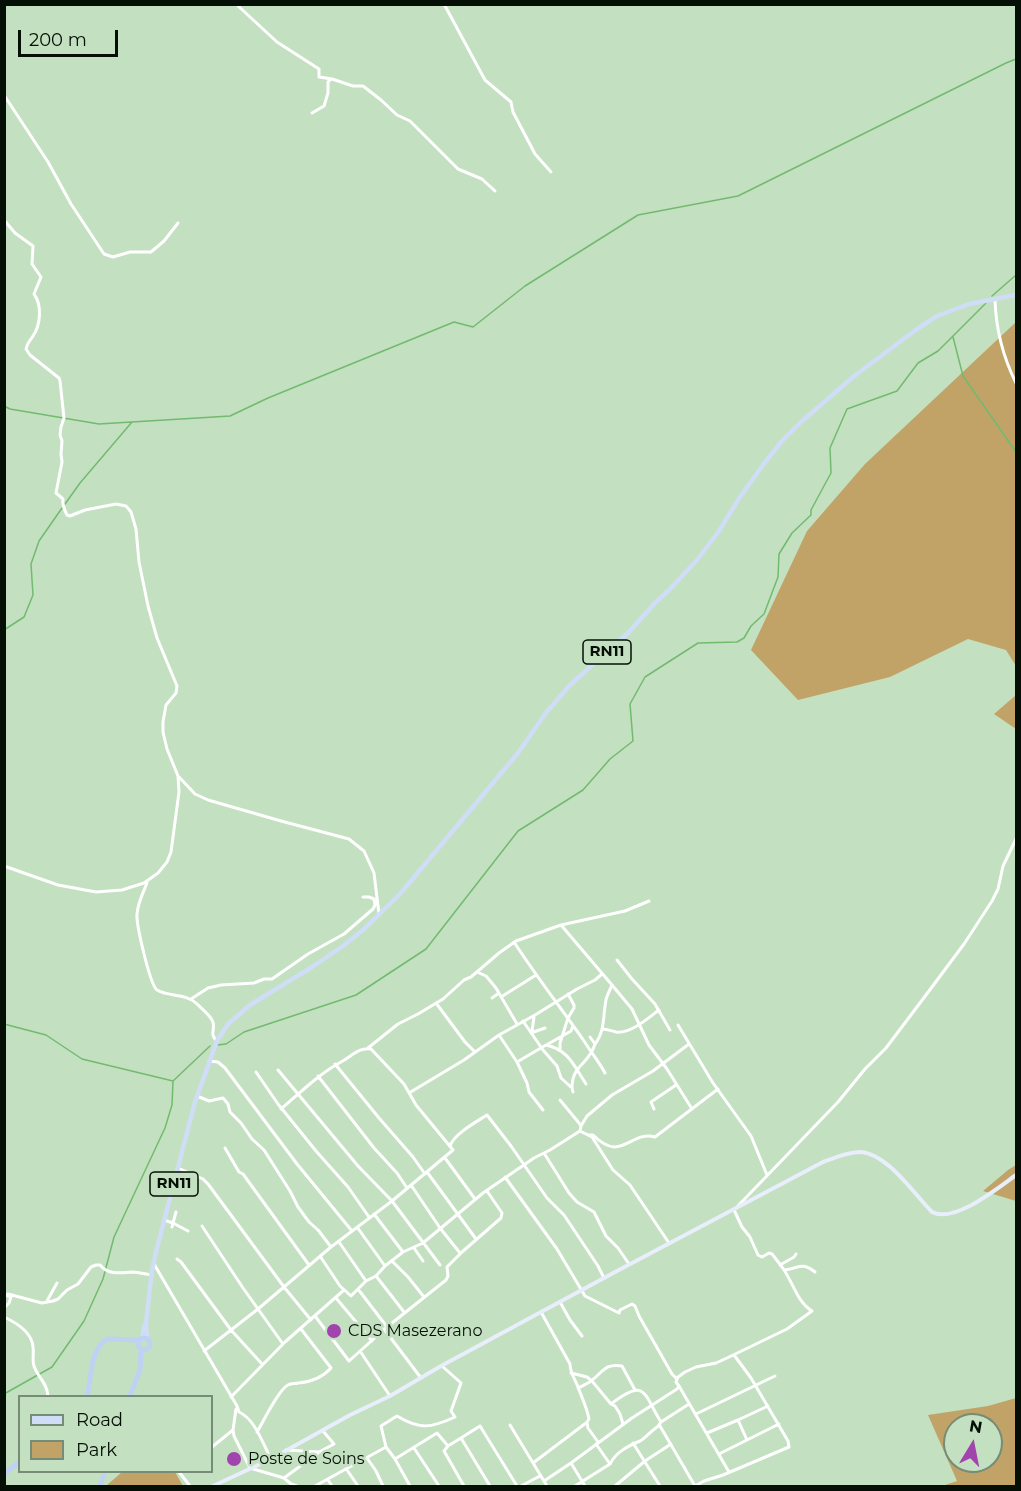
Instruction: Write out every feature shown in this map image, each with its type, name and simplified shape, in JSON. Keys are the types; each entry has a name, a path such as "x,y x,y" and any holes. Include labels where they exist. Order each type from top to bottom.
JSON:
{"highway":[{"path":"87,1395 97,1347 107,1339 142,1344 145,1358 141,1361 130,1395"},
{"path":"4,1474 18,1463"}],"main road":[{"name":"RN11","path":"142,1344 154,1264 197,1096 217,1041 228,1024 241,1011 330,956 363,930 400,894 518,753 545,714 569,686 628,633 696,560 719,531 760,470 801,422 853,377 937,316 960,306 1017,295"},
{"path":"213,1486 271,1459 350,1415 390,1396 629,1264 823,1162 859,1152 877,1157 892,1169 921,1202 938,1215 969,1207 1017,1175"}],"street":[{"path":"236,4 277,42 319,69 319,77 366,88 397,115 410,121 458,169 482,179 495,191"},
{"path":"444,4 485,80 511,102 513,112 535,154 551,172"},
{"path":"312,113 324,106 328,82 332,79"},
{"path":"4,95 104,254 113,257 129,252 151,252 164,241 178,223"},
{"path":"4,220 15,233 33,246 32,264 41,277 34,294 39,304 39,323 26,349 60,381 64,418 60,427 63,462 56,494 63,498 65,511 70,516 85,510 116,504 126,506 131,512 136,529 139,562 155,633 177,686 176,693 166,705 163,732 178,776 179,792 171,852 163,867 148,881 122,891 84,891 58,885 4,866"},
{"path":"995,298 995,318 999,336 1007,363 1017,383"},
{"path":"178,776 195,794 208,800 349,838 364,851 374,873 379,914"},
{"path":"677,1379 691,1369 716,1363 787,1329 812,1311 809,1310 771,1254 762,1257 758,1255 753,1241 742,1227 734,1210 838,1102 886,1048 964,944 992,901 998,889 1007,856 1017,839"},
{"path":"148,881 137,915 153,985 158,990 190,999 212,1020 214,1026 212,1034 217,1041"},
{"path":"190,999 208,988 272,979 308,954 344,934 373,909 374,898 363,897"},
{"path":"281,1108 318,1076 360,1050 368,1048 398,1024 436,1003 514,942 561,925 625,911 649,901"},
{"path":"561,925 632,1009 650,1045 692,1109"},
{"path":"514,942 545,988 557,1001 604,1073"},
{"path":"617,960 656,1004 670,1030"},
{"path":"477,972 486,976 517,1024"},
{"path":"409,1093 498,1035 602,974"},
{"path":"492,998 536,975"},
{"path":"544,1046 543,1050 557,1066 561,1078 572,1090 576,1070 587,1061 598,1042 606,999 612,985"},
{"path":"560,1049 562,1035 574,1008 568,994"},
{"path":"436,1003 475,1052"},
{"path":"602,1029 619,1032 629,1030 659,1010"},
{"path":"531,1033 535,1015"},
{"path":"523,1021 544,1046 560,1049 570,1057 586,1084"},
{"path":"678,1025 751,1136 767,1175"},
{"path":"517,1062 554,1042 571,1031 573,1026"},
{"path":"531,1033 545,1028"},
{"path":"498,1035 517,1062 529,1092 543,1110"},
{"path":"590,1037 595,1044"},
{"path":"320,1256 344,1290 351,1296 385,1266 403,1252 423,1243 487,1190 580,1129 587,1116 612,1095 653,1071 689,1044"},
{"path":"204,1351 258,1309 331,1246 392,1201 453,1150 416,1104 397,1075 368,1048"},
{"path":"209,1060 218,1062 225,1068 297,1164 352,1231"},
{"path":"335,1064 426,1173 476,1239"},
{"path":"278,1070 358,1166 392,1201 440,1265"},
{"path":"256,1072 265,1088 348,1187 369,1217"},
{"path":"318,1076 460,1253"},
{"path":"654,1109 651,1102 676,1085"},
{"path":"588,1135 593,1135 604,1145 617,1147 645,1136 655,1137 718,1089"},
{"path":"197,1096 209,1101 222,1098 226,1102 230,1112 264,1150 298,1207 331,1246"},
{"path":"560,1100 580,1129 598,1145 613,1170 630,1185 669,1244"},
{"path":"450,1146 452,1141 487,1115 547,1198 564,1215 604,1278"},
{"path":"225,1148 239,1172 243,1174 309,1265"},
{"path":"544,1153 569,1193 577,1202 594,1212 606,1236 629,1264"},
{"path":"445,1158 475,1199"},
{"path":"178,1168 203,1179 208,1184 311,1320"},
{"path":"506,1177 557,1249 585,1296 614,1311 619,1312 632,1304 635,1306 672,1374 677,1379 676,1382 730,1473"},
{"path":"315,1316 349,1361 448,1277 447,1267 503,1216 487,1190"},
{"path":"172,1225 176,1212"},
{"path":"374,1214 403,1252"},
{"path":"164,1220 188,1231"},
{"path":"202,1226 283,1344"},
{"path":"357,1227 385,1266"},
{"path":"339,1242 366,1281"},
{"path":"414,1248 423,1261"},
{"path":"780,1265 796,1254"},
{"path":"177,1259 231,1330 262,1364"},
{"path":"392,1261 424,1297"},
{"path":"154,1264 239,1412 252,1423 271,1459"},
{"path":"6,1294 42,1303 58,1299 67,1290 81,1282 89,1269 96,1265 116,1274 134,1272 152,1275"},
{"path":"784,1270 803,1265 815,1272"},
{"path":"376,1276 404,1313"},
{"path":"47,1301 57,1283"},
{"path":"358,1289 421,1378"},
{"path":"231,1396 283,1344 344,1290"},
{"path":"4,1308 11,1299 6,1294"},
{"path":"336,1298 372,1341"},
{"path":"560,1302 582,1336"},
{"path":"541,1312 569,1362 571,1373 588,1414 588,1428 610,1464"},
{"path":"4,1317 20,1326 31,1337 34,1365 45,1384 48,1395"},
{"path":"257,1432 285,1387 317,1379 332,1368 301,1329"},
{"path":"360,1351 390,1396"},
{"path":"611,1404 629,1392 643,1391 695,1486 730,1473 789,1447 756,1385 733,1354"},
{"path":"578,1388 592,1381 607,1367 613,1365 621,1366 635,1390"},
{"path":"410,1486 386,1447 381,1426 397,1416 410,1424 429,1427 455,1417 451,1411 461,1383 441,1366"},
{"path":"571,1373 587,1377 592,1381 615,1406 623,1425"},
{"path":"696,1414 775,1376"},
{"path":"544,1481 679,1386"},
{"path":"575,1486 610,1464 616,1455 638,1442 689,1404"},
{"path":"237,1406 233,1430 250,1468 285,1478 291,1485 297,1486"},
{"path":"707,1432 768,1406"},
{"path":"738,1420 747,1440"},
{"path":"533,1463 587,1422"},
{"path":"718,1454 778,1424"},
{"path":"510,1425 547,1486"},
{"path":"464,1486 444,1450 480,1426 519,1486 540,1476"},
{"path":"213,1446 233,1430"},
{"path":"285,1478 319,1452 334,1444 323,1431"},
{"path":"395,1459 437,1433 448,1446"},
{"path":"461,1438 490,1486"},
{"path":"633,1443 660,1486"},
{"path":"615,1486 645,1461 671,1444"},
{"path":"315,1486 386,1447"},
{"path":"414,1448 439,1486"},
{"path":"286,1450 319,1452"},
{"path":"367,1458 383,1486"},
{"path":"571,1463 585,1486"},
{"path":"347,1470 358,1486"},
{"path":"180,1473 190,1486"},
{"path":"328,1480 332,1486"}],"green space":[{"path":"1016,322 1016,666 1006,650 968,639 890,677 798,700 751,650 807,531 865,464"},
{"path":"1016,695 1016,729 994,714"},
{"path":"1016,1165 1016,1201 983,1191 1008,1170"},
{"path":"1016,1398 1016,1486 942,1486 957,1481 953,1473 1003,1473 1003,1413 943,1413 943,1449 928,1415 988,1406"},
{"path":"121,1473 176,1473 183,1486 106,1486"}],"waterway":[{"path":"4,406 10,409 99,424 230,416 268,398 454,322 473,327 525,286 638,215 738,196 1016,59"},
{"path":"992,296 1016,275"},
{"path":"217,1045 226,1044 244,1032 356,995 426,949 518,831 583,790 610,759 633,741 630,704 645,677 698,643 737,642 744,638 751,626 764,614 778,577 779,554 792,533 811,515 811,510 831,473 830,448 847,409 897,391 918,363 938,351 986,303"},
{"path":"953,337 963,376 1016,452"},
{"path":"65,504 132,422"},
{"path":"4,630 24,617 33,595 31,564 39,541 62,508"},
{"path":"4,1024 46,1035 82,1059 173,1081 210,1046"},
{"path":"4,1394 52,1367 84,1321 103,1279 114,1237 165,1128 172,1105 173,1081"}],"place":[{"name":"CDS Masezerano","path":"334,1331"},
{"name":"Poste de Soins","path":"234,1459"}]}
